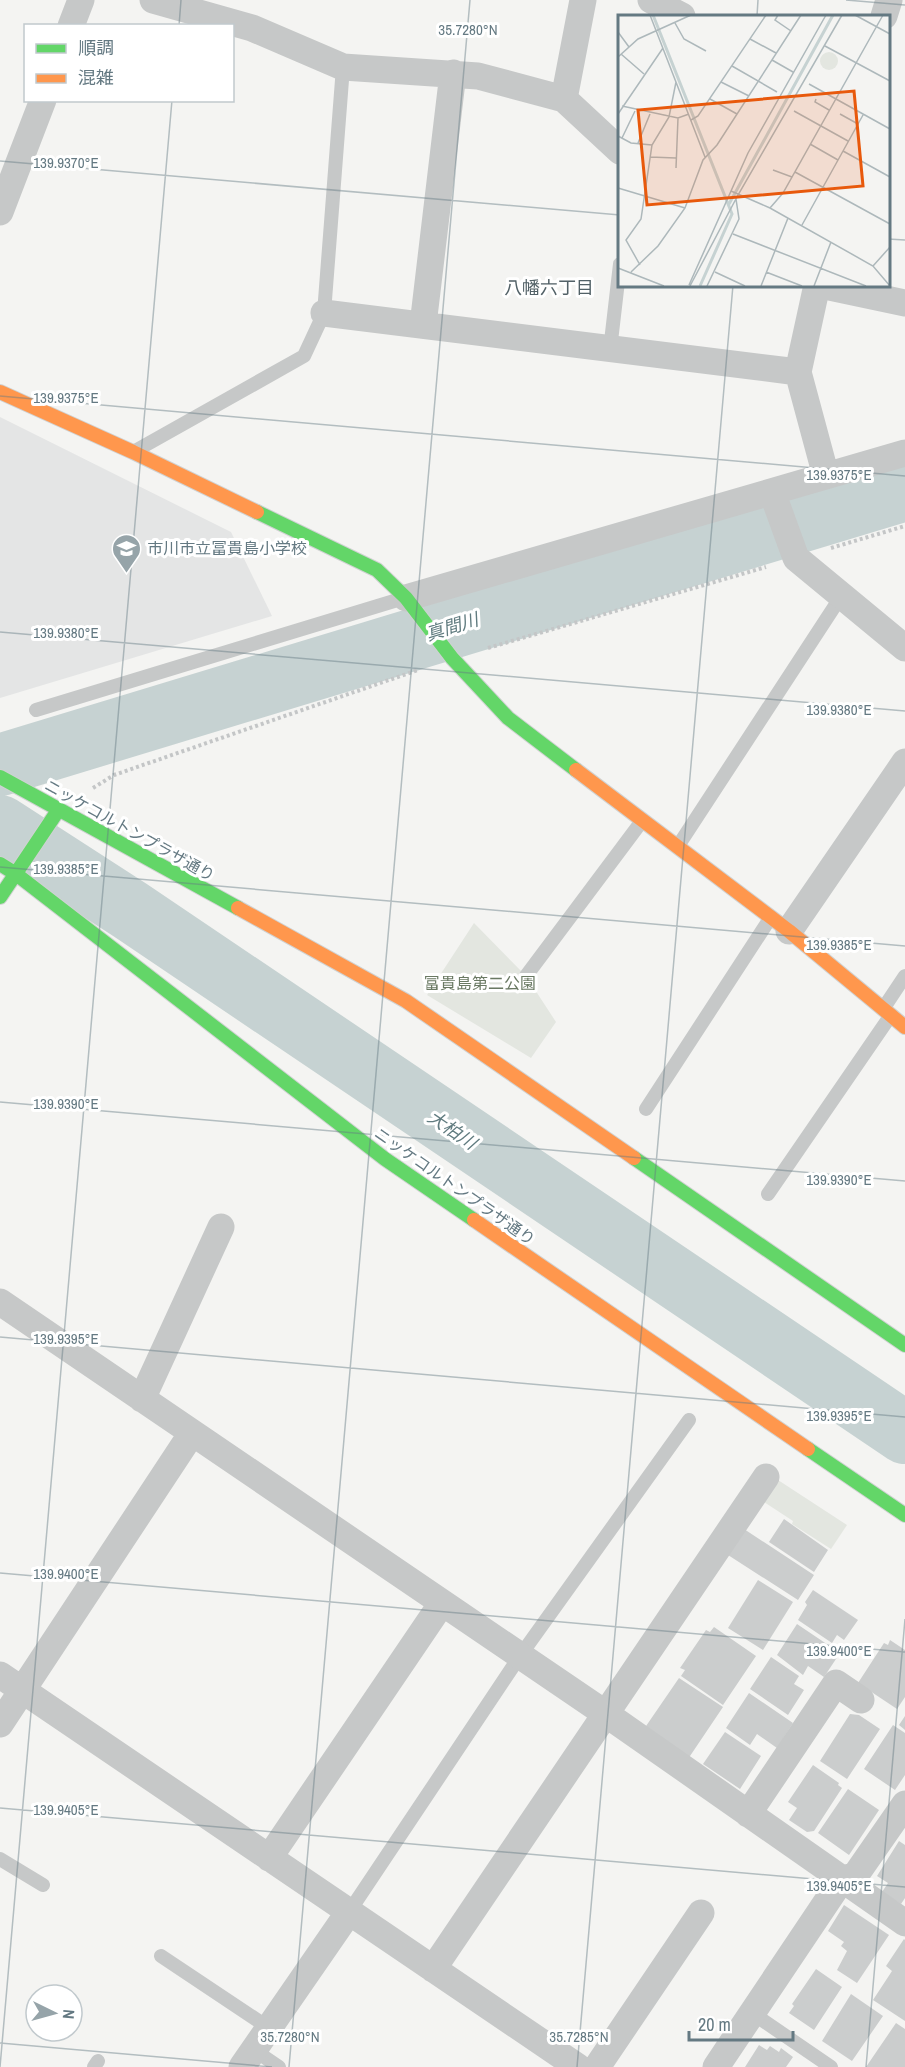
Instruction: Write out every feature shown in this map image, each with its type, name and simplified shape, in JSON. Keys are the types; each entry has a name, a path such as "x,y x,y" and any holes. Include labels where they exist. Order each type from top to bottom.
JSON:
{"street":[{"path":"72,24 81,0"},
{"path":"153,0 252,28 343,66 478,76 564,99 618,149"},
{"path":"564,99 583,0"},
{"path":"651,0 680,15"},
{"path":"884,15 889,0"},
{"path":"423,325 453,73"},
{"path":"0,212 42,102"},
{"path":"819,286 798,372 826,476"},
{"path":"824,286 905,303"},
{"path":"324,313 798,372"},
{"path":"0,392 134,452 377,570 406,598 452,658 508,718 780,924 905,1027"},
{"path":"406,598 905,453"},
{"path":"772,492 796,558 905,648"},
{"path":"780,924 905,762"},
{"name":"ニッケコルトンプラザ通り","path":"0,777 406,1001 905,1345"},
{"path":"0,897 59,809"},
{"name":"ニッケコルトンプラザ通り","path":"0,864 16,874 386,1160 905,1515"},
{"path":"142,1399 221,1227"},
{"path":"0,1302 606,1714 905,1923"},
{"path":"0,1724 192,1433"},
{"path":"433,1969 766,1477"},
{"path":"269,1858 442,1603"},
{"path":"0,1675 578,2067"},
{"path":"748,1814 836,1683 861,1700"},
{"path":"716,2067 842,1879 855,1876 905,1804"},
{"path":"248,2059 348,1912"},
{"path":"597,2067 701,1913"}],"lane":[{"path":"134,452 304,356 324,313 343,66"},
{"path":"610,350 618,281"},
{"path":"678,846 842,595"},
{"path":"36,710 406,598"},
{"path":"526,976 642,820"},
{"path":"646,1109 780,924"},
{"path":"768,1194 887,1012 905,976"},
{"path":"348,1912 520,1656 689,1420"},
{"path":"0,1859 43,1885"},
{"path":"160,1956 269,2028"},
{"path":"752,2013 831,2067"},
{"path":"248,2059 279,2067"}],"shaded area":[{"name":"市川市立冨貴島小学校","path":"0,417 231,532 272,616 0,698"}],"green space":[{"name":"富貴島第二公園","path":"474,923 526,976 556,1022 531,1058 427,995"},
{"path":"778,1480 847,1525 831,1549 792,1524 793,1521 764,1502"}],"building":[{"path":"784,1519 828,1550 814,1572 769,1542"},
{"path":"744,1529 814,1575 798,1600 728,1555"},
{"path":"758,1580 793,1602 763,1650 728,1628"},
{"path":"813,1590 858,1620 844,1640 837,1635 832,1643 798,1620"},
{"path":"797,1624 840,1653 824,1677 808,1666 803,1675 777,1655"},
{"path":"714,1627 756,1656 723,1705 681,1676 685,1670 680,1668 706,1630 710,1632"},
{"path":"890,1640 905,1650 905,1697 897,1709 858,1683 884,1643 888,1645"},
{"path":"771,1657 799,1676 794,1684 804,1690 788,1715 750,1689"},
{"path":"679,1678 723,1707 688,1759 644,1729"},
{"path":"749,1693 793,1723 777,1748 757,1734 750,1745 726,1728"},
{"path":"850,1714 859,1715 880,1729 847,1779 820,1761"},
{"path":"905,1716 905,1730 899,1725"},
{"path":"893,1725 905,1733 905,1775 895,1790 864,1769"},
{"path":"725,1732 761,1756 740,1789 703,1764"},
{"path":"813,1765 839,1783 838,1785 842,1788 814,1831 807,1832 789,1820 797,1808 788,1802"},
{"path":"848,1789 879,1810 849,1855 818,1833"},
{"path":"899,1841 905,1845 905,1898 901,1904 882,1892 888,1883 877,1876"},
{"path":"844,1905 889,1935 857,1983 837,1970 847,1951 841,1946 844,1942 828,1931"},
{"path":"904,1939 905,2021 873,2000 892,1971 886,1966"},
{"path":"816,1969 842,1987 814,2030 789,2013 794,2006 792,2004"},
{"path":"851,1994 883,2016 852,2061 822,2041"},
{"path":"896,2023 905,2029 905,2067 866,2067"},
{"path":"759,2045 767,2050 770,2046 779,2052 781,2048 793,2057 786,2067 745,2067"}],"waterway":[{"name":"真間川","path":"0,765 905,490"},
{"name":"大柏川","path":"0,826 130,910 905,1433"}],"traffic: fast":[{"path":"257,512 377,570 406,598 452,658 508,718 576,770"},
{"path":"0,777 238,908"},
{"path":"0,897 59,809"},
{"path":"0,864 385,1159 474,1220"},
{"path":"634,1158 905,1345"},
{"path":"808,1449 905,1515"}],"traffic: slow":[{"path":"0,392 133,452 257,512"},
{"path":"576,770 789,931 905,1027"},
{"path":"238,908 406,1001 634,1158"},
{"path":"474,1220 808,1449"}],"place":[{"name":"市川市立冨貴島小学校","path":"126,574"}],"district":[{"name":"八幡六丁目","path":"549,288"}]}
